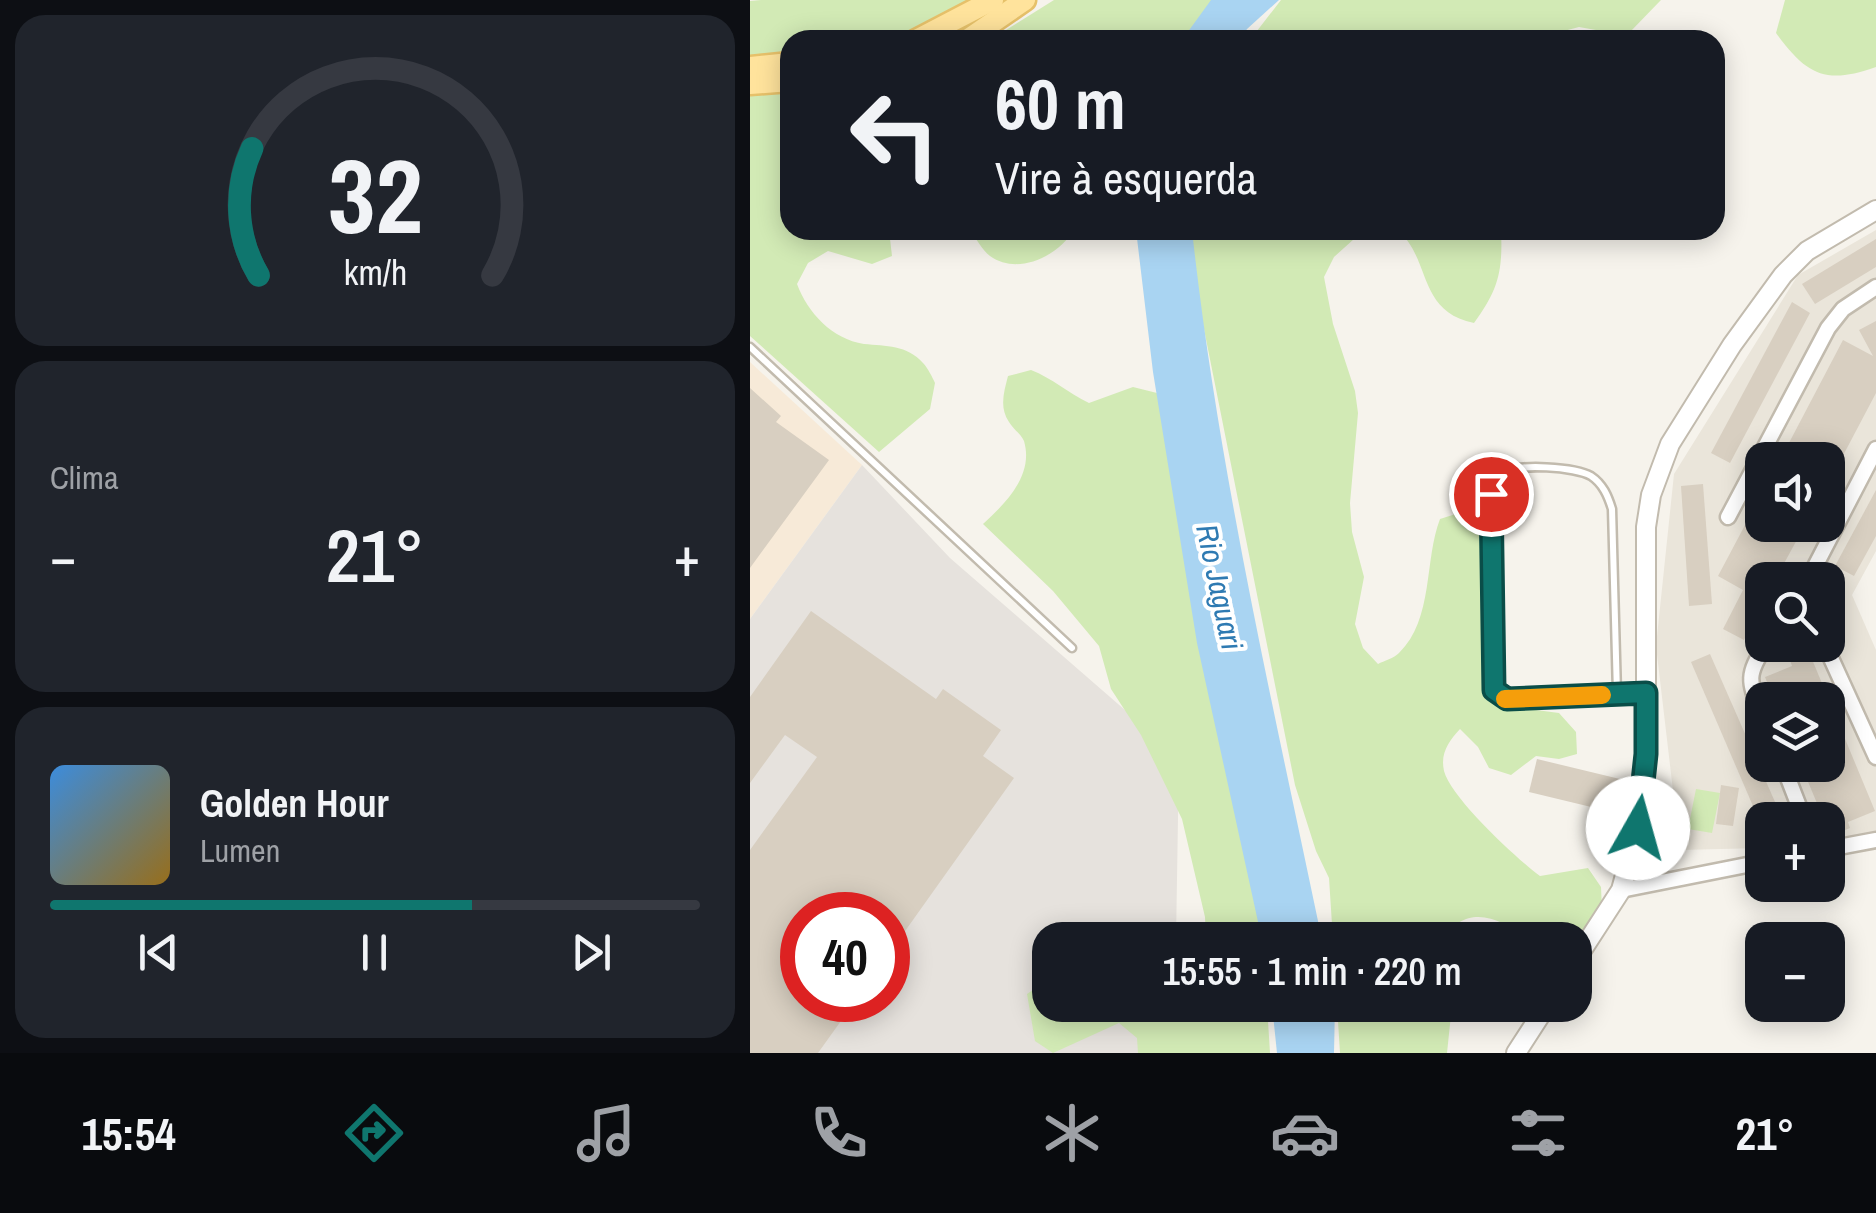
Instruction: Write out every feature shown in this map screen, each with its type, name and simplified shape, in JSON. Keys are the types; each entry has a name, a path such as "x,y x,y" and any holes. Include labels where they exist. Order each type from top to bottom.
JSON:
{"main road":[{"path":"935,30 992,0"},
{"path":"982,30 1026,0"},
{"path":"750,67 780,63"},
{"path":"750,84 780,82"}],"street":[{"path":"1592,935 1621,890 1638,828 1646,754 1646,527 1650,494 1670,444 1732,345 1783,275 1807,251 1876,210"},
{"path":"1728,517 1828,328 1843,309 1876,287"},
{"path":"1817,562 1876,449"},
{"path":"1833,662 1876,757"},
{"path":"1845,846 1876,840"},
{"path":"1621,890 1745,865"},
{"path":"1516,1053 1536,1022"}],"lane":[{"path":"750,347 1072,648"},
{"path":"1617,694 1612,510 1606,490 1591,476 1573,469 1512,468 1493,483 1491,494 1494,690 1507,699 1646,693"}],"shaded area":[{"path":"1876,230 1876,551 1852,595 1876,650 1876,832 1845,838 1845,802 1745,802 1745,848 1680,850 1656,646 1674,474 1798,275"},
{"path":"750,362 862,465 750,619"},
{"path":"862,465 950,558 1179,757 1176,922 1032,922 1032,1022 1165,1022 1157,1053 750,1053 750,619"}],"green space":[{"path":"983,0 922,30 780,30 780,59 750,61 750,1"},
{"path":"1054,0 1215,0 1190,30 1006,30"},
{"path":"1281,0 1661,0 1632,30 1258,30"},
{"path":"1785,0 1876,0 1876,67 1830,75 1808,67 1776,33"},
{"path":"780,89 780,240 890,240 892,256 872,264 828,251 808,263 797,284 815,314 832,330 852,341 910,353 925,365 935,383 930,409 879,452 750,336 750,95"},
{"path":"977,240 1066,240 1048,255 1013,264 990,256"},
{"path":"1188,240 1353,240 1334,257 1324,277 1358,413 1350,503 1352,532 1364,577 1355,624 1363,648 1378,664 1397,655 1410,639 1423,606 1440,519 1462,512 1490,515 1497,691 1536,710 1559,713 1576,732 1577,754 1559,759 1536,756 1511,775 1489,768 1478,747 1460,729 1446,748 1444,771 1471,812 1540,876 1588,868 1601,887 1602,910 1592,922 1500,922 1482,917 1460,922 1332,922 1329,878 1295,785"},
{"path":"1501,240 1497,280 1474,323 1443,308 1427,284 1409,242"},
{"path":"1031,370 1089,403 1133,387 1157,393 1260,922 1205,922 1182,819 1141,735 1111,689 1099,646 1053,591 983,524 1009,497 1025,465 1024,441 1004,411 1008,376"},
{"path":"1696,789 1720,793 1712,833 1688,829"},
{"path":"1032,991 1032,1022 1268,1022 1270,1053 1138,1053 1137,1038 1119,1023 1053,1053 1035,1041 1027,994"},
{"path":"1338,1022 1450,1022 1447,1053 1340,1053"}],"water":[{"path":"1211,0 1279,0 1246,30 1189,30"},
{"name":"Rio Jaguari","path":"1137,240 1193,240 1232,498 1318,922 1258,922 1197,643 1153,372"},
{"path":"1274,1022 1335,1022 1334,1053 1277,1053"}],"building":[{"path":"1876,239 1876,267 1815,304 1802,284"},
{"path":"1792,302 1810,313 1730,463 1711,453"},
{"path":"1876,321 1876,393 1845,452 1845,442 1789,442 1843,340 1873,356 1859,330"},
{"path":"750,388 781,416 776,422 829,460 750,568"},
{"path":"1703,484 1712,604 1689,606 1681,486"},
{"path":"1876,490 1876,536 1854,576 1845,571 1845,562 1837,562"},
{"path":"1745,525 1745,542 1796,542 1785,562 1745,562 1744,640 1723,629 1743,590 1718,576"},
{"path":"811,611 936,699 943,689 1001,730 983,756 1014,778 910,924 910,892 780,892 780,1022 840,1022 818,1053 750,1053 750,850 817,757 785,735 750,783 750,697"},
{"path":"1710,654 1745,734 1745,782 1766,782 1775,802 1751,802 1691,662"},
{"path":"1791,662 1813,662 1821,682 1767,682 1765,677 1792,666"},
{"path":"1845,739 1875,811 1848,822 1850,828 1845,830 1845,802 1816,802 1808,782 1845,782"},
{"path":"1537,759 1624,780 1616,813 1529,792"},
{"path":"1721,785 1739,788 1733,826 1716,824"}],"slow traffic":[{"path":"1505,699 1602,695"}],"route":[{"path":"1491,494 1494,690 1507,699 1646,693 1646,754 1638,828"}]}
